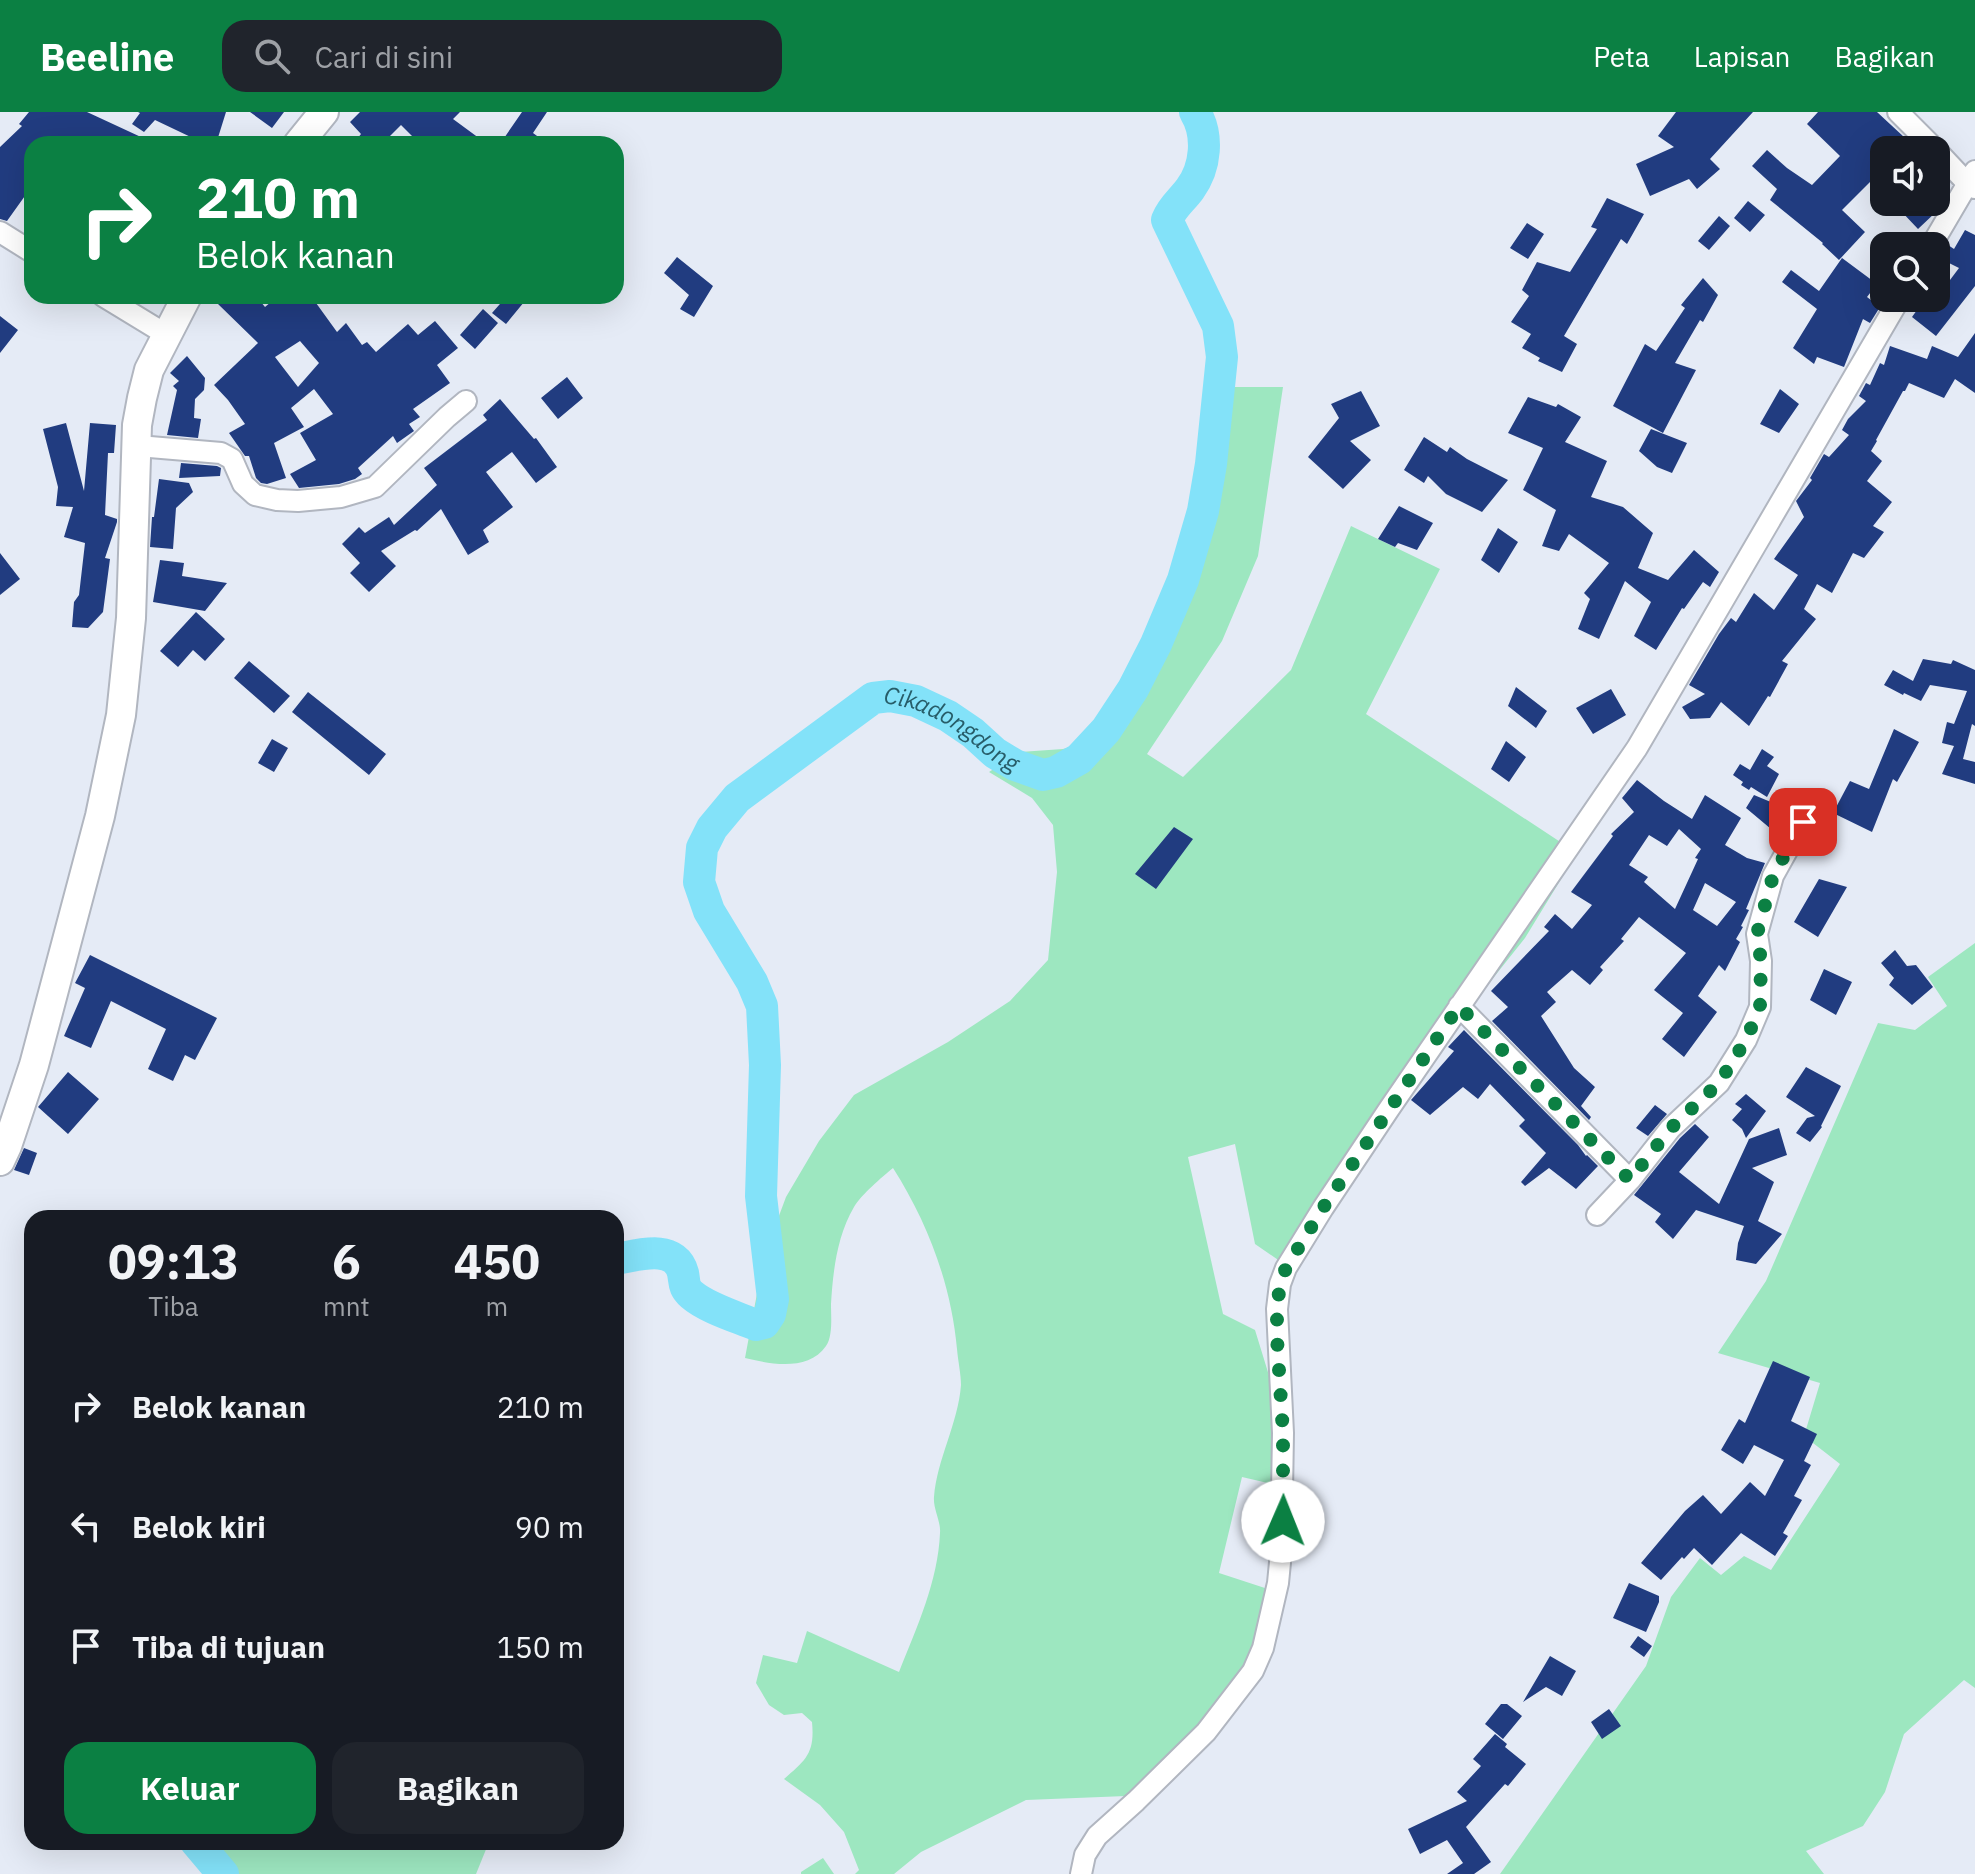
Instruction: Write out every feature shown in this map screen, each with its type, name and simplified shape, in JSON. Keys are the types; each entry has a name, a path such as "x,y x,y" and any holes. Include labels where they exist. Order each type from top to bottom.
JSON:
{"street":[{"path":"1898,112 1922,136"},
{"path":"303,136 318,114"},
{"path":"1940,232 1972,180 1950,162"},
{"path":"0,232 24,247"},
{"path":"116,304 167,335"},
{"path":"0,1161 46,1023 100,816 121,715 131,618 137,425 149,370 183,304"},
{"path":"1081,1874 1085,1855 1097,1836 1206,1732 1259,1660 1269,1628 1281,1552 1283,1433 1277,1309 1280,1284 1286,1268 1318,1215 1459,1006 1637,748 1892,312"},
{"path":"138,446 226,454 232,459 243,484 255,495 277,500 326,500 375,487 466,401"},
{"path":"1597,1215 1630,1180 1670,1129 1719,1083 1746,1040 1760,1007 1761,961 1757,934 1773,876 1803,822"},
{"path":"1459,1006 1630,1180"}],"green space":[{"path":"1224,387 1283,387 1258,556 1222,641 1147,754 1183,777 1291,670 1351,526 1440,569 1366,714 1577,853 1525,938 1451,1031 1284,1264 1255,1244 1235,1144 1188,1157 1223,1314 1255,1330 1275,1395 1281,1486 1242,1477 1219,1573 1271,1590 1243,1681 1203,1742 1126,1796 1026,1800 921,1852 894,1874 855,1874 859,1870 844,1832 820,1805 784,1779 810,1749 812,1722 802,1713 784,1715 769,1705 756,1683 763,1655 797,1663 807,1631 899,1672 926,1604 938,1551 940,1528 934,1502 936,1483 961,1385 954,1325 936,1255 917,1210 893,1168 862,1197 848,1218 835,1266 830,1337 826,1346 809,1360 788,1364 745,1358 764,1256 786,1197 819,1141 854,1095 948,1042 1010,1001 1048,960 1057,872 1053,825 1032,798 989,772 1020,752 1063,749 1090,741 1119,697 1158,606 1202,482"},
{"path":"1975,943 1975,1688 1964,1680 1904,1734 1885,1792 1863,1826 1806,1851 1824,1874 1500,1874 1646,1666 1671,1597 1700,1558 1721,1575 1744,1556 1771,1570 1840,1464 1804,1436 1820,1383 1718,1353 1766,1281 1878,1023 1915,1030 1947,1006 1928,977"},
{"path":"218,1850 486,1850 476,1874 235,1874 229,1858"},
{"path":"823,1858 834,1874 801,1874 801,1872"}],"building":[{"path":"29,112 87,112 139,136 24,136 24,197 7,221 0,219 0,147 22,126 19,124"},
{"path":"226,112 218,136 189,136 155,120 144,132 132,124 140,113"},
{"path":"250,112 284,112 272,128"},
{"path":"360,112 460,112 453,119 476,136 412,136 401,125 390,136 359,136 361,134 350,122"},
{"path":"522,112 547,112 533,133 537,136 506,136"},
{"path":"1676,112 1753,112 1710,159 1720,169 1697,189 1689,179 1650,196 1636,164 1674,147 1658,136"},
{"path":"1818,112 1877,112 1903,136 1870,136 1870,182 1842,210 1865,232 1839,260 1770,200 1777,189 1752,166 1767,150 1812,185 1840,156 1807,124"},
{"path":"1607,198 1644,214 1627,244 1621,239 1564,336 1577,344 1562,372 1538,361 1540,358 1522,348 1531,334 1511,322 1529,296 1522,290 1537,262 1570,272 1597,229 1591,227"},
{"path":"1748,201 1765,215 1750,232 1734,218"},
{"path":"1719,216 1730,226 1709,250 1698,241"},
{"path":"1906,216 1932,216 1918,229"},
{"path":"1527,223 1544,234 1528,259 1510,248"},
{"path":"1965,230 1975,235 1975,286 1936,336 1912,317 1916,312 1950,312 1950,280 1959,268 1950,264 1950,246 1954,249"},
{"path":"677,257 713,286 694,317 680,309 689,295 664,273"},
{"path":"1842,258 1870,279 1867,297 1870,299 1870,312 1877,312 1870,323 1863,319 1844,367 1817,357 1814,364 1793,348 1817,309 1782,282 1791,270 1819,291"},
{"path":"1703,278 1718,295 1675,363 1696,370 1663,433 1613,406 1645,344 1656,351 1685,308 1681,305"},
{"path":"218,304 263,304 265,307 269,304 317,304 337,332 346,323 362,345 367,342 376,352 408,324 418,335 435,321 458,348 437,365 450,383 413,409 420,417 409,424 414,431 397,443 393,436 358,468 362,474 355,479 299,488 290,474 316,460 300,433 333,414 314,389 291,408 304,427 274,443 286,478 267,484 256,478 249,456 245,456 229,433 245,424 214,385 258,343","holes":["300,341 319,363 298,387 275,357"]},
{"path":"500,304 522,304 506,324 492,313"},
{"path":"483,309 498,323 475,349 460,335"},
{"path":"0,316 18,330 0,353"},
{"path":"1975,333 1975,393 1955,379 1944,398 1909,383 1903,391 1871,451 1882,461 1867,481 1892,502 1873,526 1884,532 1864,558 1853,553 1832,593 1817,584 1804,609 1816,619 1782,661 1788,664 1749,726 1721,702 1710,718 1690,719 1682,707 1705,694 1689,685 1731,618 1736,622 1754,593 1774,610 1798,575 1774,559 1804,517 1796,501 1812,480 1810,478 1824,454 1829,457 1849,435 1842,430 1866,401 1859,396 1866,383 1870,385 1880,363 1884,365 1890,346 1927,359 1932,346 1958,357"},
{"path":"187,356 205,378 204,390 195,399 194,418 201,419 198,438 167,435 177,390 173,386 179,381 170,373"},
{"path":"567,377 583,398 558,419 541,398"},
{"path":"1780,389 1799,404 1779,433 1760,424"},
{"path":"1361,391 1380,426 1350,441 1371,460 1343,489 1308,457 1339,418 1331,404"},
{"path":"1528,397 1556,407 1558,404 1581,417 1565,442 1607,461 1591,497 1623,507 1653,533 1638,568 1668,580 1694,550 1719,572 1710,587 1703,582 1682,608 1656,650 1634,636 1651,602 1625,581 1599,639 1578,629 1590,599 1584,593 1609,563 1569,534 1559,551 1542,546 1556,510 1523,490 1543,448 1508,433"},
{"path":"500,399 536,438 557,467 536,483 512,452 486,472 513,507 483,530 489,542 468,555 441,509 417,531 381,551 396,566 369,592 350,573 360,563 342,544 359,527 365,533 389,517 394,525 437,485 424,468 487,420 483,415"},
{"path":"66,423 84,491 90,423 116,425 114,453 108,453 105,515 117,519 117,522 105,558 110,559 103,612 88,628 72,627 85,543 64,537 73,507 56,506 58,487 43,429"},
{"path":"1651,429 1687,443 1672,473 1657,467 1639,451"},
{"path":"1424,437 1447,452 1450,447 1508,480 1482,512 1446,494 1428,476 1424,483 1404,470"},
{"path":"181,463 217,466 221,468 220,476 179,478"},
{"path":"159,479 189,483 193,492 176,508 173,549 150,547"},
{"path":"1399,506 1433,523 1417,550 1398,543 1395,547 1378,539"},
{"path":"1498,528 1518,542 1499,573 1481,560"},
{"path":"0,553 20,579 0,595"},
{"path":"160,560 184,563 182,576 227,583 205,611 153,602"},
{"path":"196,612 225,639 205,661 193,650 178,667 160,651"},
{"path":"1923,659 1951,664 1953,660 1975,670 1975,726 1972,724 1963,759 1975,762 1975,784 1942,774 1954,746 1942,743 1947,722 1954,724 1967,691 1930,685 1921,701 1884,685 1893,670 1913,681"},
{"path":"249,661 290,696 274,713 234,678"},
{"path":"1516,687 1547,711 1536,728 1508,706"},
{"path":"1611,689 1626,715 1593,734 1576,708"},
{"path":"308,692 386,754 369,775 292,712"},
{"path":"1894,729 1919,742 1897,782 1893,779 1872,832 1833,813 1850,781 1869,789"},
{"path":"272,739 288,748 274,772 258,763"},
{"path":"1506,741 1526,757 1509,782 1491,769"},
{"path":"1762,749 1774,757 1767,766 1779,774 1767,797 1741,785 1743,782 1733,775 1740,764 1750,770"},
{"path":"1637,780 1692,819 1705,795 1741,818 1725,845 1747,858 1765,863 1736,939 1740,942 1725,971 1719,965 1698,996 1717,1012 1684,1057 1662,1039 1683,1013 1654,990 1686,953 1639,917 1621,939 1624,941 1600,967 1603,970 1590,985 1572,970 1547,992 1556,1002 1541,1016 1574,1068 1595,1087 1581,1106 1591,1117 1589,1120 1492,1021 1508,1007 1491,991 1549,931 1544,927 1555,914 1572,929 1592,905 1571,892 1613,836 1611,834 1634,812 1622,798","holes":["1679,829 1701,849 1675,909 1644,882 1648,877 1629,865 1649,835 1667,846","1705,883 1736,902 1717,926 1693,910"]},
{"path":"1754,795 1778,805 1791,817 1777,834 1746,808"},
{"path":"1174,827 1193,839 1156,889 1135,874"},
{"path":"1819,879 1847,887 1818,937 1794,922"},
{"path":"1895,950 1907,966 1916,965 1933,987 1912,1005 1889,985 1894,978 1881,963"},
{"path":"90,955 217,1018 195,1060 185,1055 173,1081 148,1069 166,1029 111,1001 91,1048 64,1036 85,988 75,983"},
{"path":"1824,969 1852,982 1836,1015 1810,1000"},
{"path":"1464,1030 1598,1166 1576,1189 1549,1168 1525,1186 1521,1182 1546,1153 1519,1126 1525,1120 1490,1084 1478,1099 1463,1087 1430,1115 1411,1100 1454,1051 1448,1047"},
{"path":"1806,1067 1841,1086 1822,1127 1810,1142 1796,1133 1807,1118 1815,1116 1786,1097"},
{"path":"68,1072 99,1099 68,1134 38,1107"},
{"path":"1746,1094 1766,1111 1746,1138 1732,1120 1742,1109 1735,1104"},
{"path":"1655,1105 1667,1114 1648,1136 1636,1128"},
{"path":"1695,1124 1709,1137 1679,1172 1719,1204 1749,1139 1779,1128 1787,1155 1752,1168 1774,1182 1758,1221 1782,1234 1756,1264 1736,1260 1744,1226 1696,1210 1673,1239 1655,1222 1661,1214 1634,1195"},
{"path":"24,1148 37,1153 29,1175 14,1170"},
{"path":"1773,1361 1810,1377 1791,1421 1817,1434 1804,1461 1811,1465 1794,1496 1802,1500 1783,1533 1788,1536 1775,1556 1741,1533 1712,1565 1694,1548 1661,1580 1641,1563 1685,1511 1703,1495 1721,1514 1750,1482 1765,1496 1784,1460 1754,1445 1743,1464 1721,1450 1739,1419 1745,1423"},
{"path":"1629,1583 1659,1596 1646,1632 1613,1618"},
{"path":"1638,1636 1652,1646 1644,1657 1630,1647"},
{"path":"1550,1656 1576,1671 1562,1696 1546,1687 1523,1702"},
{"path":"1501,1704 1507,1704 1522,1716 1503,1739 1485,1724"},
{"path":"1609,1709 1621,1726 1602,1739 1591,1722"},
{"path":"1495,1734 1526,1764 1466,1827 1491,1862 1474,1874 1447,1874 1463,1863 1447,1840 1420,1854 1408,1829 1467,1801 1457,1792 1481,1766 1473,1759"}],"waterway":[{"name":"Cikadongdong","path":"624,1258 664,1254 679,1264 687,1290 706,1304 756,1325 764,1323 770,1314 773,1299 761,1196 765,1065 762,1006 752,982 709,911 699,882 702,848 712,828 737,798 873,698 890,696 916,701 948,716 1015,765 1043,775 1056,772 1079,759 1106,730 1133,689 1156,644 1183,580 1203,511 1222,357 1218,326 1167,220 1200,171 1204,141 1195,112"},
{"name":"Cikadongdong","path":"203,1850 223,1874"}],"route":[{"path":"1283,1521 1283,1433 1277,1338 1280,1284 1286,1268 1323,1208 1459,1006 1630,1180 1670,1129 1719,1083 1753,1026 1760,1007 1761,961 1757,934 1764,905 1773,876 1803,822"}]}
